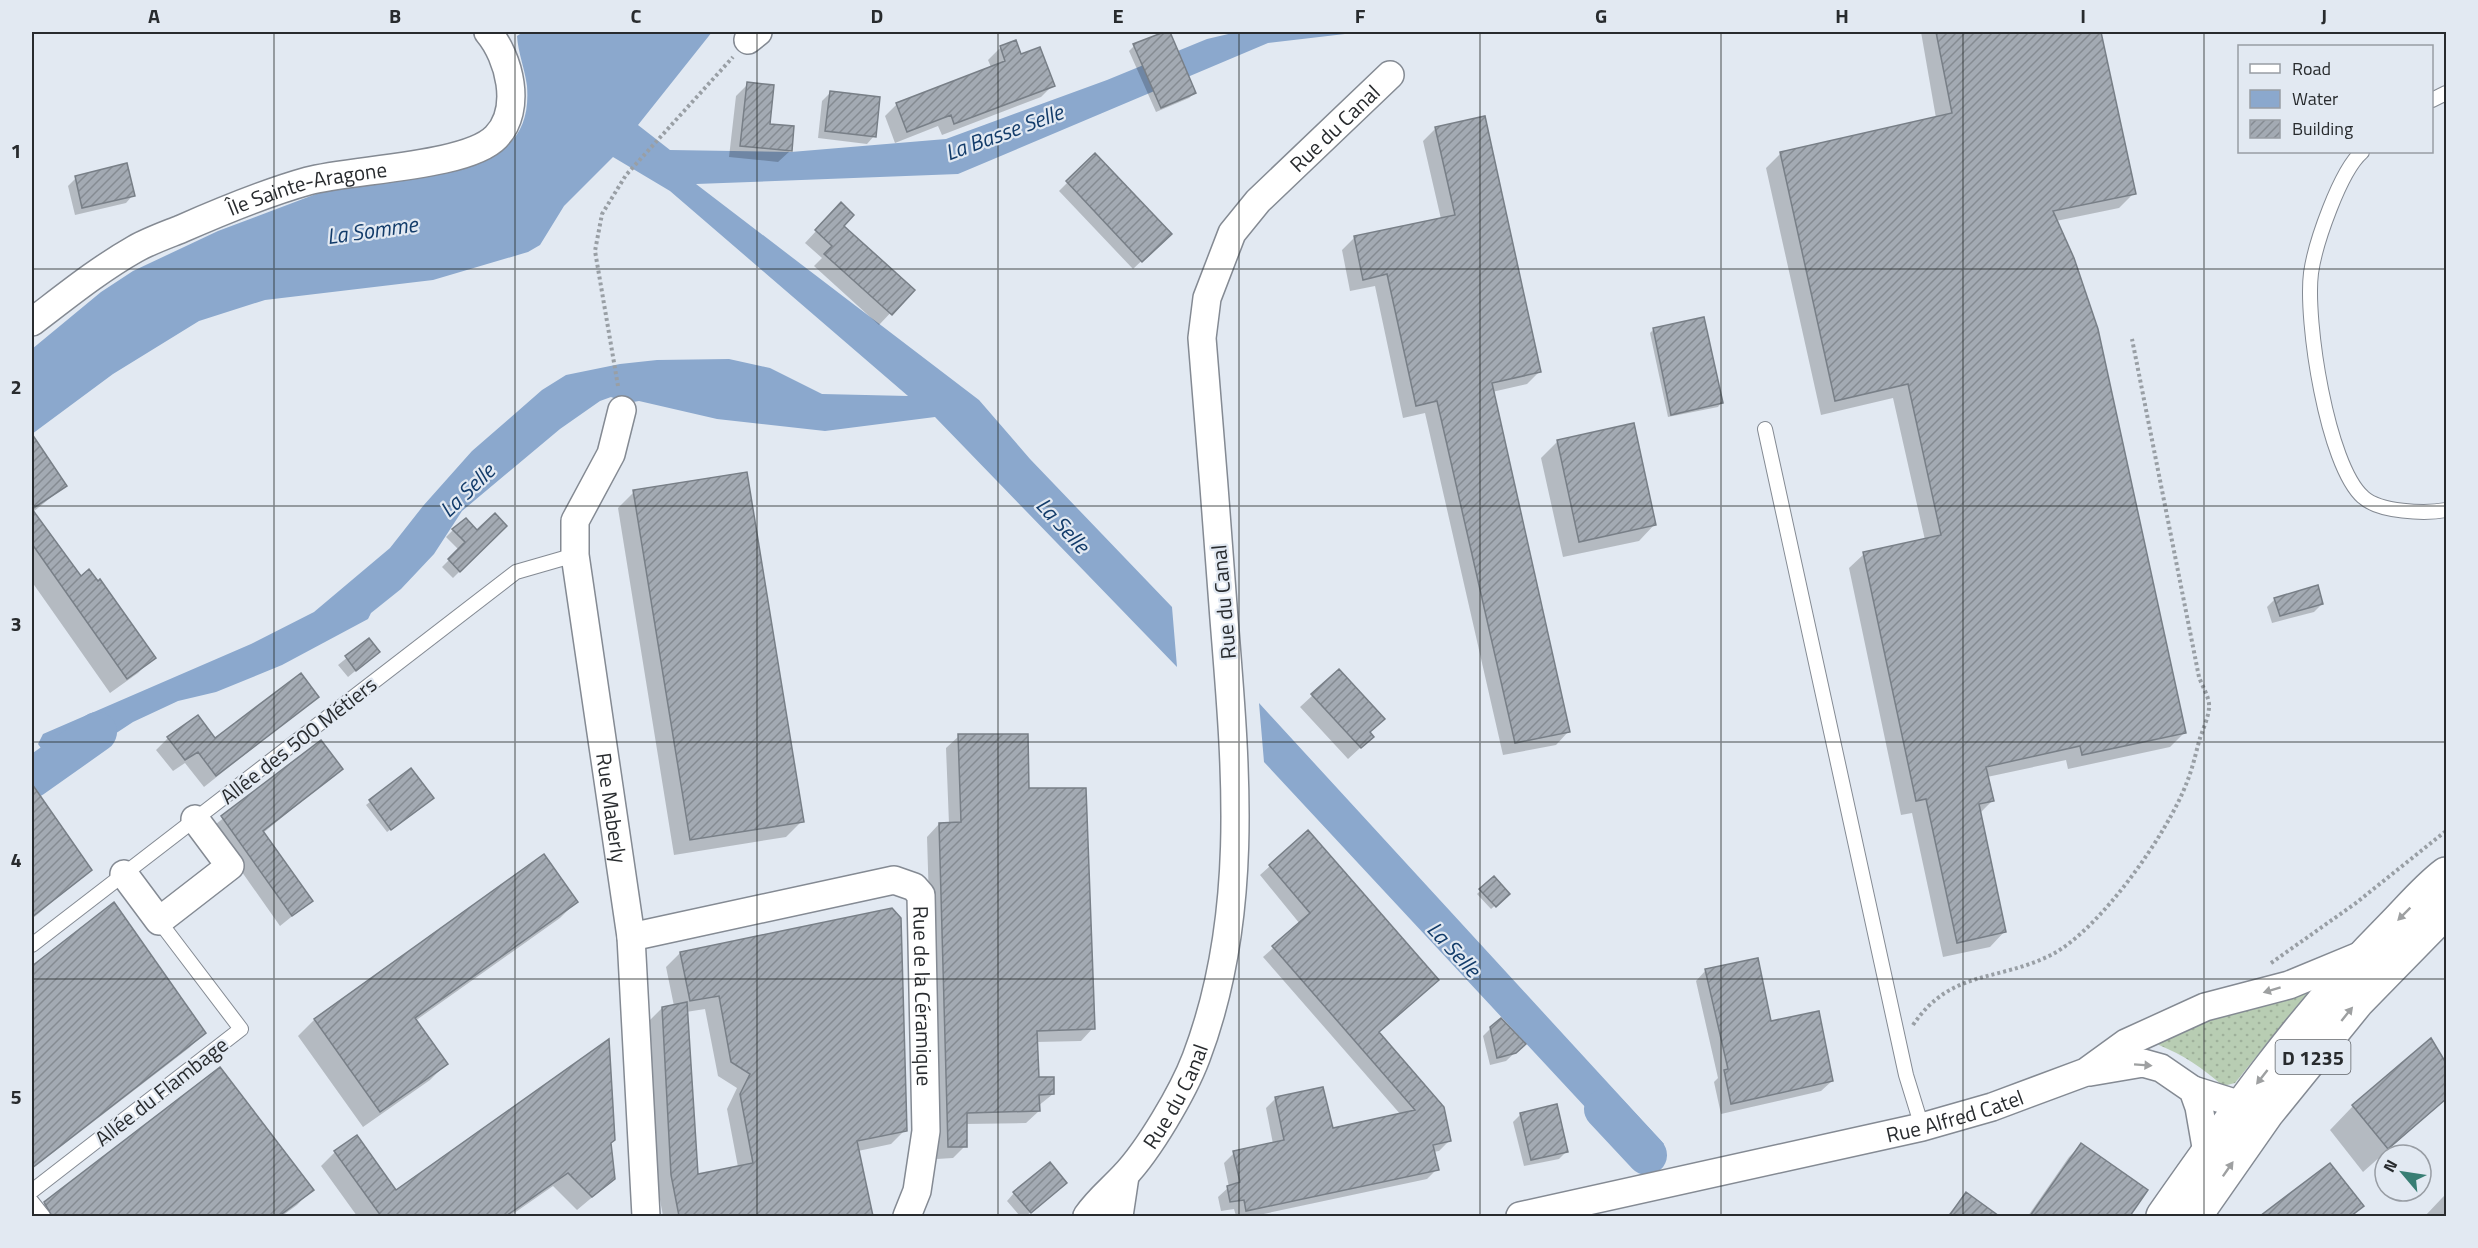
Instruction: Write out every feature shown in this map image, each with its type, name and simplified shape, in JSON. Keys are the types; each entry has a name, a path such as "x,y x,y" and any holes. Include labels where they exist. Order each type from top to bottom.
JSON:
{"main road":[{"name":"D 1235","path":"2195,1216 2254,1109 2365,953 2446,874"},
{"name":"D 1235","path":"2163,1216 2207,1153 2254,1109 2446,911"}],"street":[{"name":"Île Sainte-Aragone","path":"32,322 100,270 137,247 224,210 310,181 473,152 497,136 506,120 512,93 495,40 488,32"},
{"name":"Rue du Canal","path":"1087,1216 1100,1197 1125,1176 1170,1112 1196,1058 1214,995 1230,918 1237,837 1234,742 1202,338 1208,298 1232,233 1258,201 1390,75"},
{"name":"Rue Maberly","path":"622,410 611,454 575,521 575,555 630,938 646,1216"},
{"path":"124,874 159,921 230,866 195,819"},
{"name":"Rue de la Céramique","path":"630,938 894,880 914,887 921,895 926,1131 917,1191 907,1216"},
{"name":"Rue Alfred Catel","path":"1520,1216 1922,1127 1992,1107 2085,1072 2126,1042 2205,1007 2289,984 2365,953"},
{"path":"2085,1072 2143,1063 2161,1068 2193,1090 2254,1109"},
{"path":"2193,1090 2199,1107 2207,1153"},
{"name":"Rue du Canal","path":"1119,1216 1125,1176"}],"lane":[{"path":"2361,153 2335,193 2311,273 2313,347 2337,451 2347,477 2364,498 2396,509 2429,513 2446,510"},
{"path":"1765,429 1899,1046 1922,1127"},
{"name":"Allée des 500 Métiers","path":"32,945 516,572 575,555"},
{"name":"Allée du Flambage","path":"32,1191 241,1029 159,921"},
{"path":"32,1202 43,1216"}],"path":[{"path":"613,361 595,250 602,214 626,176 753,36"},
{"path":"1899,1046 1926,1006 1944,992 1965,981 2000,973 2052,954 2094,924 2148,854 2187,783 2210,706 2199,677 2132,339"}],"green space":[{"path":"2310,990 2235,1083 2223,1086 2200,1068 2159,1045 2157,1041 2182,1024"}],"water":[{"path":"523,32 712,32 638,125 670,150 791,152 946,139 1107,80 1207,39 1237,32 1362,32 1268,43 958,174 696,184 979,400 1030,459 1172,607 1177,667 935,417 825,431 717,419 639,401 627,403 611,397 600,401 560,429 462,511 434,554 401,589 371,613 368,619 282,665 216,692 178,701 133,722 86,753 54,766 38,744 43,734 251,644 314,612 390,548 423,506 472,451 542,390 566,375 620,364 657,360 729,359 770,368 822,394 908,396 670,191 613,157 564,206 540,245 528,252 433,280 265,300 199,321 113,374 32,434 32,349 101,292 133,271 218,231 324,191 479,162 502,150 518,133 526,112 527,86 517,36"},
{"path":"1259,703 1664,1144 1627,1152 1264,762"}],"building":[{"path":"1164,32 1170,32 1196,93 1161,108 1133,44"},
{"path":"1936,32 2101,32 2136,194 2053,211 2074,258 2098,329 2186,733 2082,755 2080,746 1986,767 1994,801 1979,804 2006,932 1957,943 1926,799 1916,801 1863,552 1941,535 1908,384 1835,401 1780,152 1952,113"},
{"path":"1016,40 1021,54 1040,47 1055,86 954,124 951,115 907,132 896,103 1005,61 1000,46"},
{"path":"747,82 774,85 770,124 794,126 792,151 740,146"},
{"path":"830,91 880,97 876,137 825,131"},
{"path":"1485,116 1541,372 1492,383 1570,732 1515,743 1437,401 1416,406 1387,274 1363,280 1354,236 1455,215 1435,127"},
{"path":"1095,153 1172,234 1142,262 1066,181"},
{"path":"127,163 135,196 82,208 75,176"},
{"path":"841,202 854,215 844,226 915,290 892,315 824,254 832,246 815,230"},
{"path":"1704,317 1723,403 1671,415 1653,328"},
{"path":"1634,423 1656,525 1579,542 1557,440"},
{"path":"32,434 67,486 32,509"},
{"path":"747,472 804,822 690,840 633,490"},
{"path":"32,509 81,576 89,569 98,581 100,579 156,658 127,679 32,544"},
{"path":"495,513 507,526 460,572 448,559 465,542 452,529 466,518 477,530"},
{"path":"2318,585 2323,604 2280,616 2274,598"},
{"path":"369,638 380,652 356,671 345,656"},
{"path":"1339,669 1385,719 1370,732 1374,737 1361,748 1311,694"},
{"path":"301,673 319,697 216,776 198,752 185,760 167,737 198,715 215,738"},
{"path":"958,734 1028,734 1029,788 1086,788 1095,1029 1037,1031 1039,1077 1054,1077 1054,1094 1039,1095 1040,1111 967,1113 967,1147 948,1147 939,823 961,822"},
{"path":"321,740 343,769 263,831 313,901 292,916 221,816"},
{"path":"411,768 434,798 391,830 369,800"},
{"path":"32,784 92,870 32,917"},
{"path":"1308,830 1439,980 1379,1032 1444,1107 1451,1141 1433,1145 1439,1170 1246,1211 1244,1200 1230,1202 1227,1186 1240,1182 1233,1151 1284,1140 1275,1097 1323,1087 1333,1128 1415,1110 1272,946 1310,913 1269,865"},
{"path":"544,854 578,902 415,1018 448,1064 380,1112 314,1019"},
{"path":"1494,876 1510,894 1496,907 1479,889"},
{"path":"114,902 206,1033 32,1168 32,966"},
{"path":"892,908 901,918 907,1131 857,1141 873,1216 679,1216 671,1175 662,1007 687,1002 698,1174 753,1163 740,1094 750,1074 731,1062 719,996 690,1001 680,952"},
{"path":"1758,958 1771,1021 1819,1011 1833,1081 1731,1104 1724,1070 1728,1069 1705,969"},
{"path":"1501,1018 1526,1044 1516,1053 1497,1058 1490,1027"},
{"path":"2431,1038 2446,1063 2446,1099 2395,1143 2383,1143 2352,1105"},
{"path":"609,1039 615,1140 611,1143 615,1179 592,1197 568,1173 506,1216 381,1216 334,1151 357,1135 396,1190"},
{"path":"220,1067 314,1190 279,1216 52,1216 44,1202"},
{"path":"1557,1104 1568,1152 1531,1160 1520,1113"},
{"path":"2081,1143 2148,1190 2130,1216 2030,1216"},
{"path":"1050,1162 1067,1183 1031,1213 1013,1192"},
{"path":"2330,1163 2364,1206 2351,1216 2260,1216"},
{"path":"1966,1192 1999,1216 1949,1216"}],"waterway":[{"name":"La Selle","path":"32,778 97,732"},
{"name":"La Selle","path":"1604,1109 1647,1155"}],"water label":[{"name":"La Basse Selle","path":"1004,132"},
{"name":"La Somme","path":"372,230"}]}
